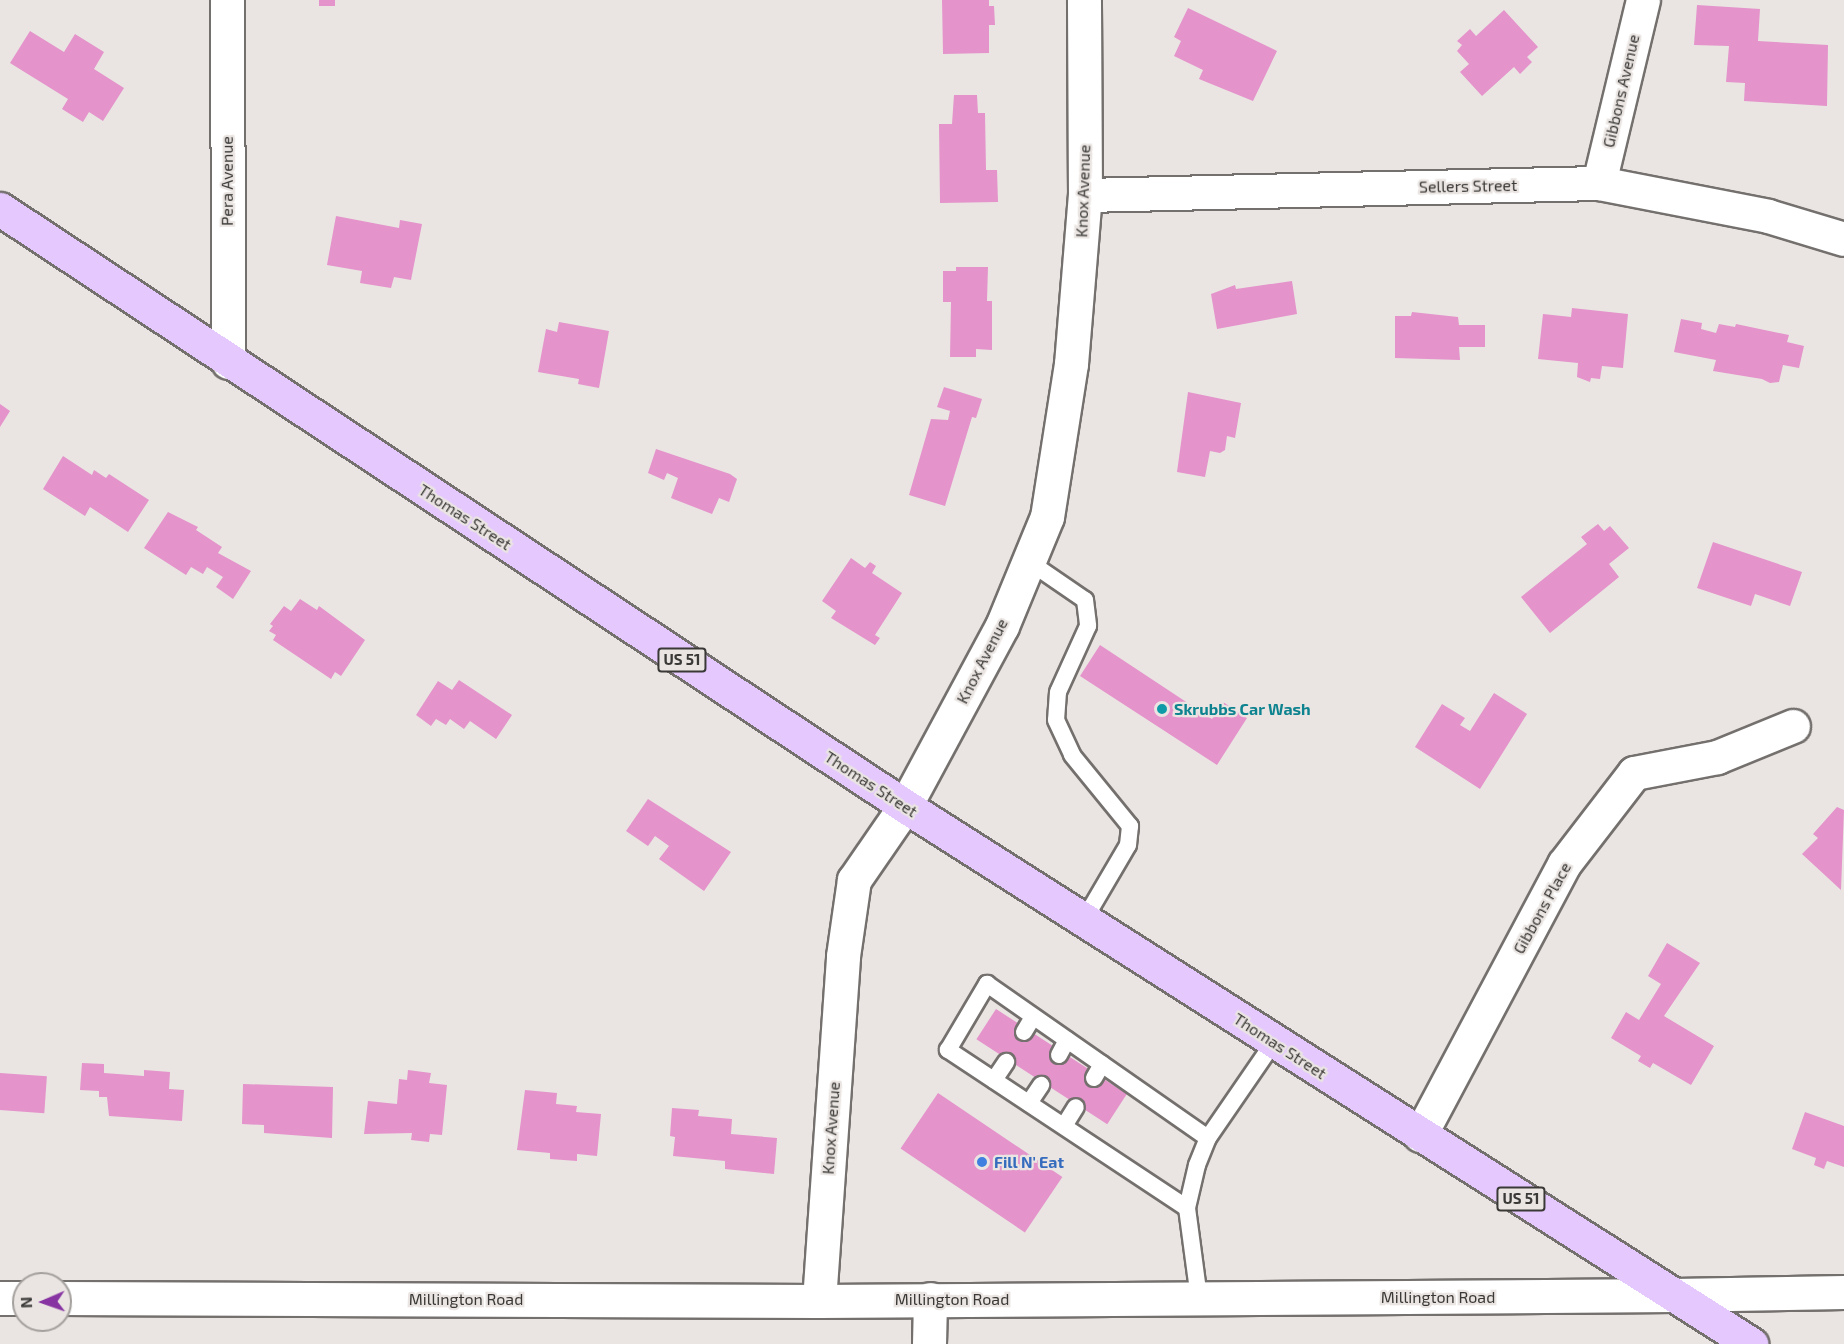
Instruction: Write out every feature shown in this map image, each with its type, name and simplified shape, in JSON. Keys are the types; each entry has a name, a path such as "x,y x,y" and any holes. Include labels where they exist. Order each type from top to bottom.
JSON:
{"highway":[{"name":"Thomas Street","path":"0,209 228,362 905,807 1751,1344"}],"street":[{"name":"Pera Avenue","path":"226,0 228,362"},
{"name":"Knox Avenue","path":"819,1301 843,956 854,880 905,807 1002,626 1047,517 1069,376 1085,195 1084,0"},
{"name":"Gibbons Avenue","path":"1599,183 1643,0"},
{"name":"Sellers Street","path":"1085,195 1599,183 1767,216 1844,239"},
{"name":"Gibbons Place","path":"1420,1135 1564,864 1634,773 1717,756 1792,726"},
{"name":"Millington Road","path":"72,1298 819,1301 1844,1293"},
{"path":"929,1344 930,1299"}],"lane":[{"path":"1028,561 1085,600 1088,626 1058,692 1056,720 1072,755 1130,826 1128,845 1084,920"},
{"path":"1188,1208 948,1050 987,984 1067,1040 1098,1071 1208,1138"},
{"path":"1024,1032 1034,1017"},
{"path":"1059,1055 1067,1040"},
{"path":"1199,1298 1188,1208 1208,1138 1274,1042"},
{"path":"994,1080 1006,1062"},
{"path":"1029,1103 1041,1085"},
{"path":"1064,1126 1076,1107"}],"building":[{"path":"319,0 335,0 335,6 319,6"},
{"path":"942,0 989,0 989,6 994,6 995,25 989,25 989,53 943,54"},
{"path":"1697,5 1760,9 1758,41 1828,45 1827,106 1744,101 1745,83 1726,82 1729,46 1694,45"},
{"path":"1188,8 1277,51 1253,101 1199,79 1203,70 1174,56 1181,41 1174,37"},
{"path":"1504,10 1538,47 1527,57 1532,62 1520,74 1514,67 1482,96 1460,72 1469,64 1457,51 1462,45 1457,41 1470,29 1476,36"},
{"path":"30,31 64,52 75,34 104,52 94,69 124,88 103,121 89,112 83,122 62,109 68,99 10,63"},
{"path":"954,95 977,95 978,113 985,113 986,170 997,170 998,202 940,203 939,124 952,124"},
{"path":"336,216 399,228 400,220 422,224 411,280 394,277 391,288 360,283 362,271 327,265"},
{"path":"956,267 988,267 987,301 992,301 992,350 976,349 976,357 950,357 951,302 943,302 943,271 956,271"},
{"path":"1292,281 1297,314 1217,329 1211,294 1235,285 1236,289"},
{"path":"1572,308 1628,314 1623,368 1602,366 1600,379 1591,378 1590,382 1577,377 1578,363 1538,359 1543,314 1571,317"},
{"path":"1412,312 1458,317 1459,325 1485,325 1485,347 1459,347 1460,360 1395,358 1395,316 1411,316"},
{"path":"1681,319 1702,323 1701,329 1716,333 1719,324 1735,327 1736,324 1789,335 1787,342 1804,346 1799,368 1783,365 1779,382 1770,383 1762,379 1713,371 1716,360 1674,352"},
{"path":"559,322 609,331 599,388 578,384 579,379 538,372 546,329 557,332"},
{"path":"944,387 982,399 976,418 972,417 945,506 909,495 931,419 948,420 950,411 937,407"},
{"path":"1188,392 1241,403 1235,438 1227,436 1225,450 1220,453 1210,451 1205,477 1177,472"},
{"path":"0,404 10,411 0,427"},
{"path":"656,449 730,474 737,479 729,502 719,498 712,514 671,498 678,478 667,473 664,480 648,473"},
{"path":"63,456 92,475 94,470 106,478 109,474 149,500 128,532 90,507 85,516 43,489"},
{"path":"168,512 198,527 196,530 222,547 218,553 251,571 233,599 216,587 223,577 207,567 203,574 191,567 186,575 144,548"},
{"path":"1598,524 1604,531 1610,526 1629,548 1609,564 1619,577 1550,633 1521,597 1587,544 1581,537"},
{"path":"1713,542 1802,572 1790,606 1755,594 1751,606 1697,588"},
{"path":"851,558 865,568 870,562 876,566 872,573 902,593 875,635 880,638 875,645 831,618 836,611 822,601"},
{"path":"300,599 317,610 319,606 365,640 341,676 335,672 331,679 273,640 276,635 269,631 273,626 270,624 284,606 291,611"},
{"name":"Skrubbs Car Wash","path":"1100,645 1212,719 1223,702 1247,718 1217,765 1080,676"},
{"path":"459,680 512,715 496,739 470,721 464,729 450,719 446,725 436,719 431,726 416,715 438,681 452,690"},
{"path":"1494,693 1527,714 1480,789 1415,747 1442,704 1465,718 1460,725 1470,731"},
{"path":"648,799 731,852 704,891 659,859 669,846 655,836 648,846 626,831"},
{"path":"1837,807 1844,810 1841,890 1802,854 1818,838 1813,834"},
{"path":"1667,943 1700,963 1664,1016 1714,1046 1691,1085 1653,1063 1650,1068 1638,1061 1641,1056 1611,1038 1626,1012 1639,1020 1661,984 1648,976"},
{"name":"Fill N' Eat","path":"996,1009 1127,1094 1107,1124 976,1039"},
{"path":"82,1063 104,1064 104,1073 144,1076 144,1070 170,1072 169,1089 184,1090 182,1121 109,1116 107,1097 99,1097 99,1091 80,1090"},
{"path":"408,1070 431,1073 429,1083 447,1085 442,1135 430,1134 429,1142 411,1140 412,1133 364,1134 368,1101 397,1104 399,1079 407,1080"},
{"path":"0,1073 47,1076 44,1113 0,1110"},
{"path":"243,1084 333,1087 332,1138 264,1133 264,1125 242,1124"},
{"path":"525,1090 557,1093 556,1104 577,1106 576,1112 601,1114 597,1156 577,1154 577,1161 550,1159 550,1153 517,1150"},
{"name":"Fill N' Eat","path":"938,1093 1062,1177 1025,1232 901,1149"},
{"path":"672,1108 699,1110 698,1116 732,1119 731,1134 777,1138 774,1174 725,1169 725,1161 673,1156 675,1137 670,1136"},
{"path":"1805,1112 1844,1126 1844,1167 1827,1161 1824,1169 1814,1165 1816,1158 1792,1149"}],"place":[{"name":"Skrubbs Car Wash","path":"1162,709"},
{"name":"Fill N' Eat","path":"982,1162"}]}
